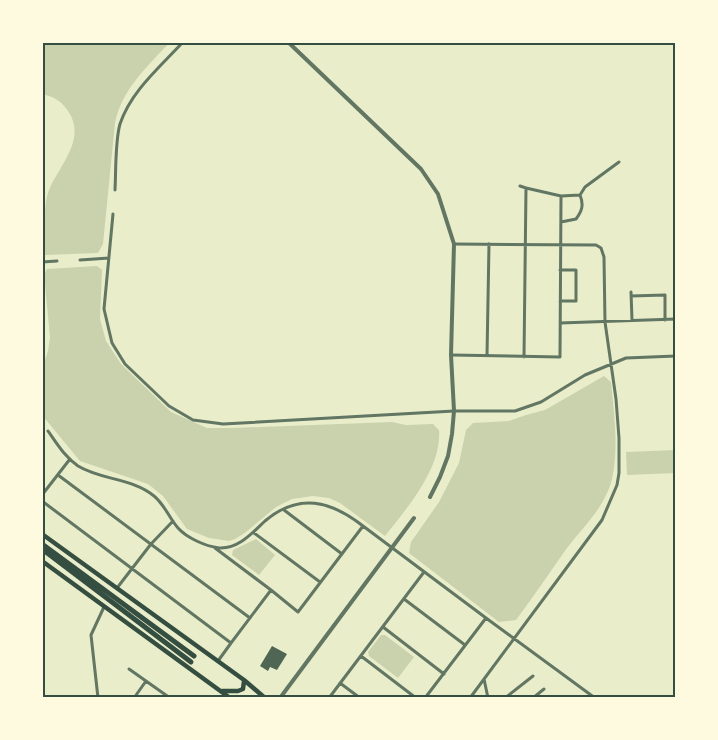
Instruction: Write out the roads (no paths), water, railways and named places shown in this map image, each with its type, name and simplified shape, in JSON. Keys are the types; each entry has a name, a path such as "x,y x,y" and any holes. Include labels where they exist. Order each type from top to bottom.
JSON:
{"highway":[{"path":"42,544 193,659 42,549"}],"main road":[{"path":"42,534 244,680 265,698"},
{"path":"42,561 230,698"},
{"path":"222,692 238,692 243,689 244,680"}],"street":[{"path":"115,190 120,126 127,110 140,89 183,42"},
{"path":"288,42 421,169 438,194 454,244 451,355 454,411 448,456 441,477 430,497"},
{"path":"580,195 585,187 619,162"},
{"path":"520,186 561,196 580,195"},
{"path":"524,357 526,188"},
{"path":"561,222 576,219 582,211 583,202 580,195"},
{"path":"451,355 560,357 561,196"},
{"path":"113,214 104,309 112,343 124,364 170,406 193,420 223,424 454,411 515,411 541,402 585,375 611,363 626,358 676,356"},
{"path":"454,244 596,245 602,249 605,322 619,438 617,485 602,520 470,698"},
{"path":"487,356 489,244"},
{"path":"80,260 109,258"},
{"path":"42,262 57,261"},
{"path":"560,270 576,270 576,301 560,301"},
{"path":"632,321 631,294 665,295 665,320"},
{"path":"560,323 676,319"},
{"path":"42,337 42,343"},
{"path":"48,431 70,459 80,467 148,492 163,504 173,521 184,533 214,547 298,612 363,526"},
{"path":"42,495 70,459"},
{"path":"58,475 250,618"},
{"path":"42,501 231,643"},
{"path":"214,547 221,548 238,543 266,520 302,503 322,503 340,510 595,698"},
{"path":"284,510 342,554"},
{"path":"280,698 414,518"},
{"path":"117,588 151,544 173,521"},
{"path":"254,532 320,583"},
{"path":"328,698 424,572"},
{"path":"217,662 271,590"},
{"path":"404,599 465,645"},
{"path":"98,698 91,635 104,607"},
{"path":"425,698 486,618"},
{"path":"382,627 444,674"},
{"path":"361,656 416,698"},
{"path":"129,669 170,698"},
{"path":"506,698 532,676"},
{"path":"484,679 488,698"},
{"path":"134,698 146,681"},
{"path":"340,683 360,698"},
{"path":"533,698 544,689"}]}
